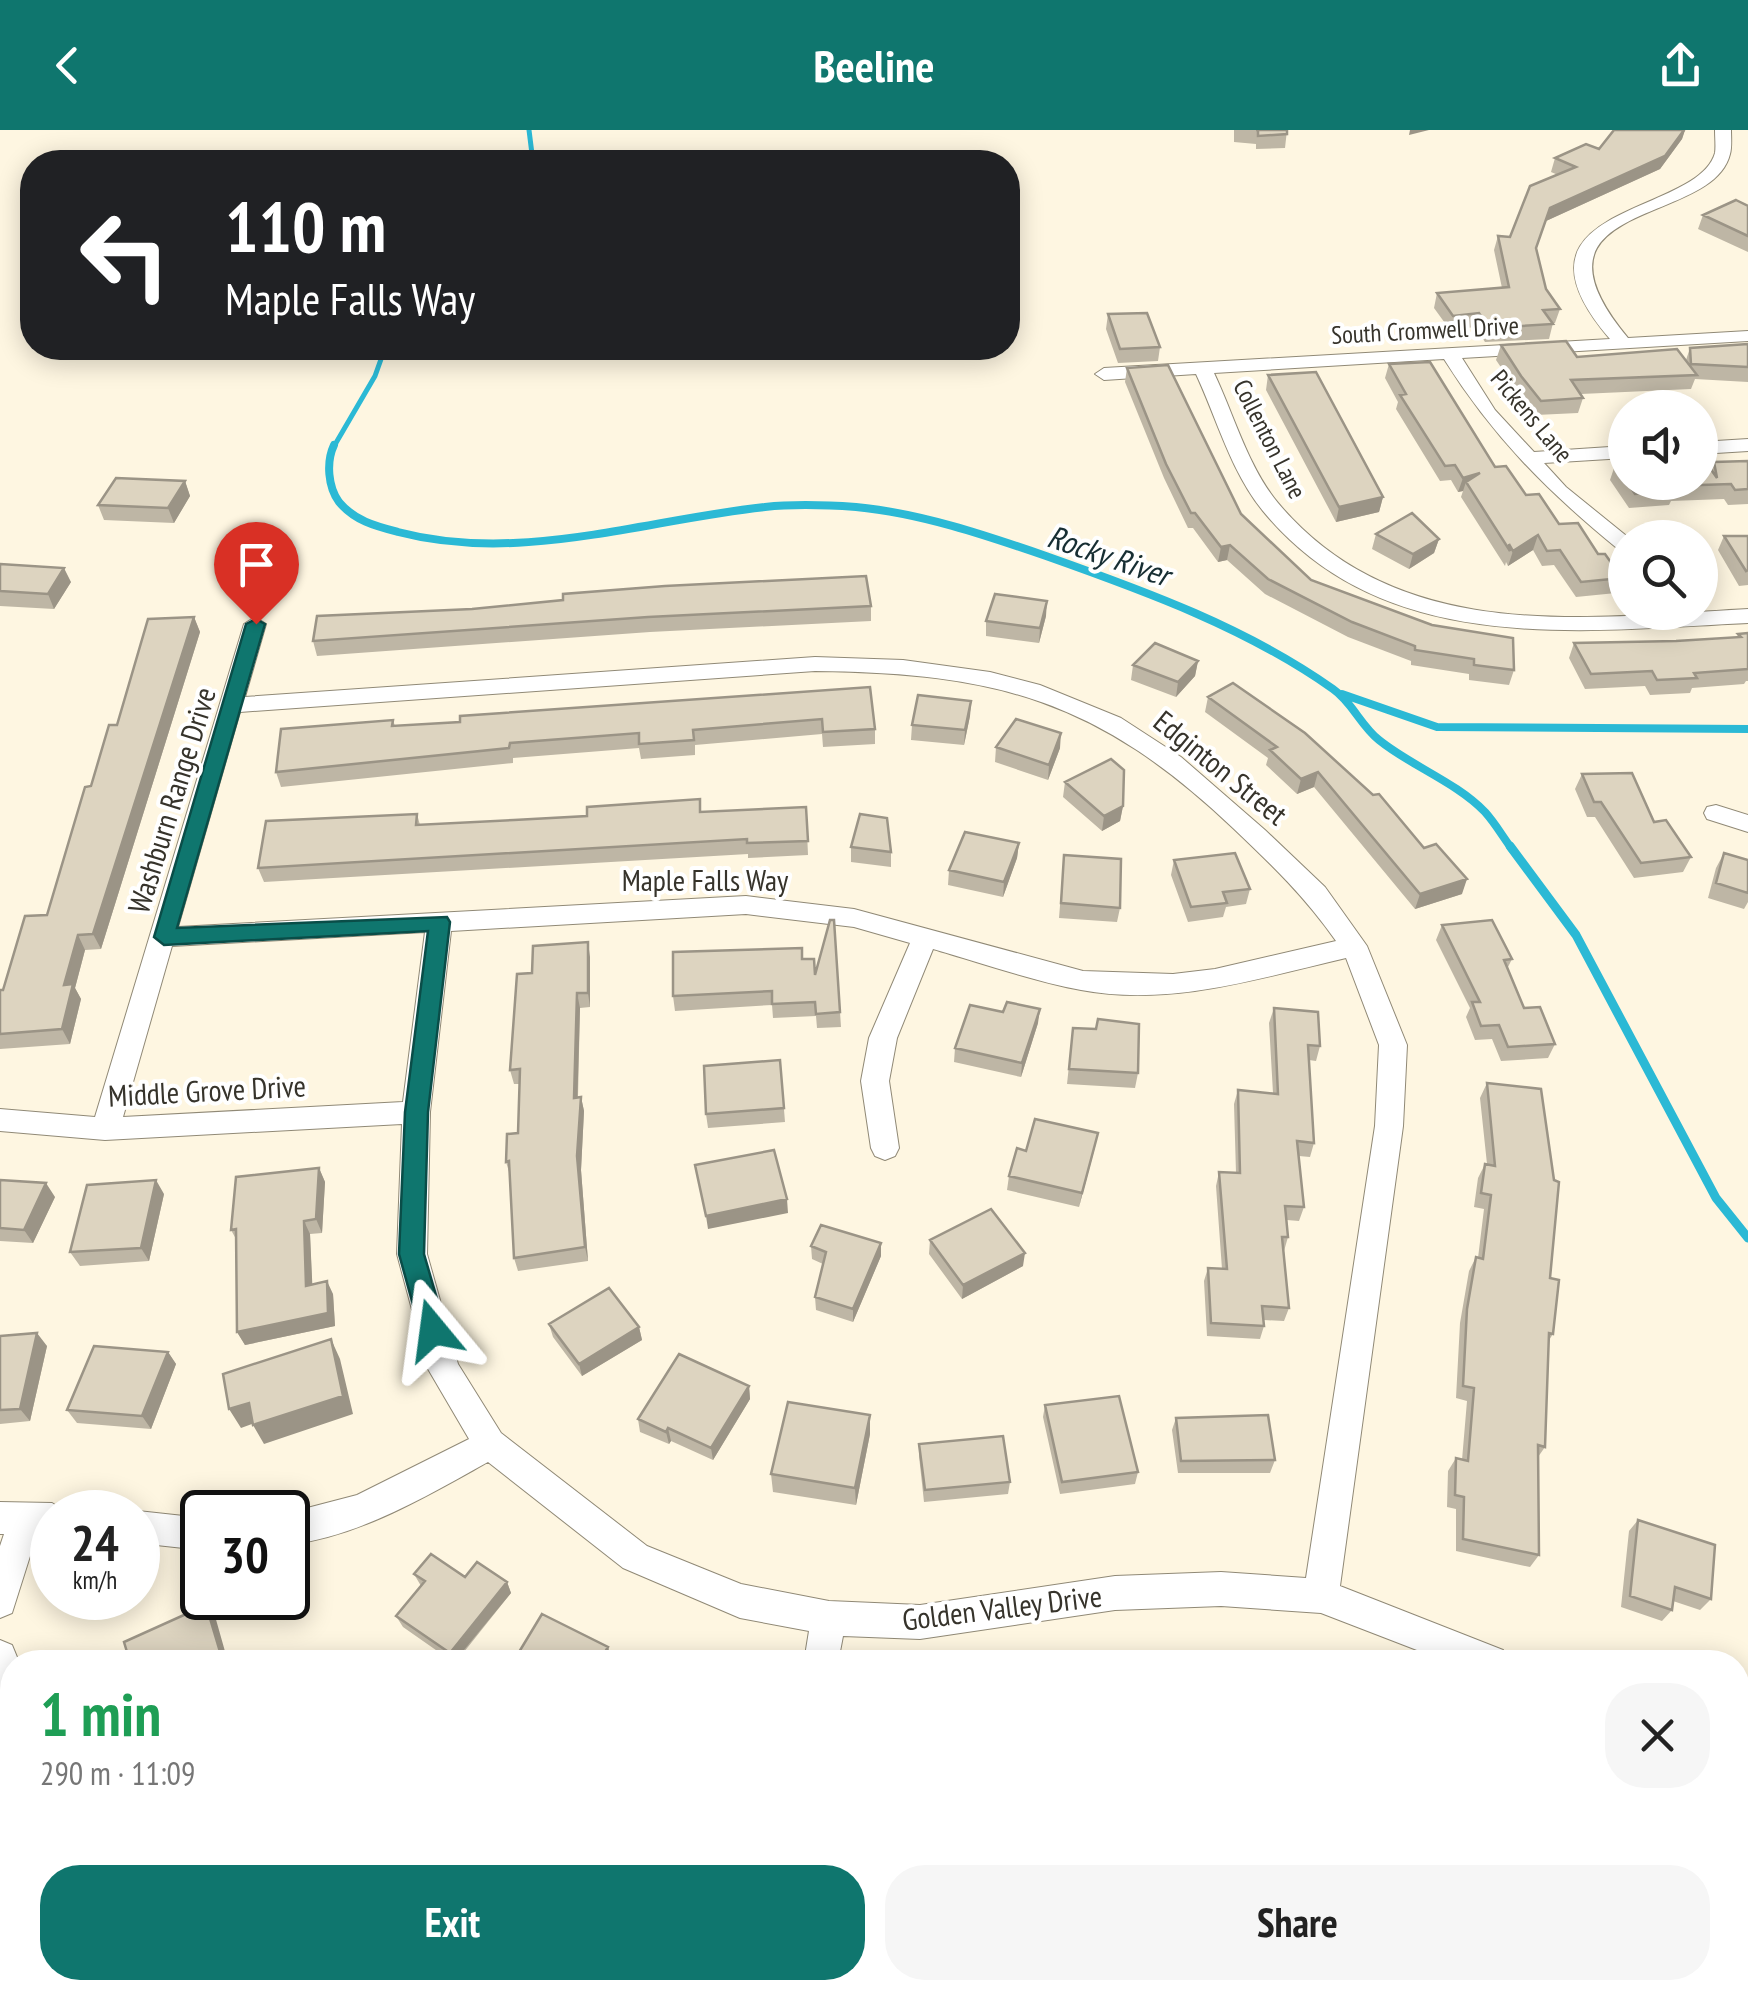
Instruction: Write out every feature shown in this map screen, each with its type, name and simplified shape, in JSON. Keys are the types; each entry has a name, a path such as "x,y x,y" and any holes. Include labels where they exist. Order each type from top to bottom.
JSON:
{"street":[{"path":"1623,343 1589,299 1584,272 1587,252 1599,235 1620,221 1699,184 1711,174 1722,164 1728,141 1724,130"},
{"name":"South Cromwell Drive","path":"1104,374 1748,336"},
{"name":"Pickens Lane","path":"1450,354 1488,413 1559,490 1608,531"},
{"name":"Collenton Lane","path":"1203,368 1267,503 1292,532 1339,572 1397,598 1482,622 1608,622"},
{"path":"1718,447 1748,445"},
{"path":"1530,458 1608,453"},
{"name":"Collenton Lane","path":"1718,616 1748,616"},
{"name":"Washburn Range Drive","path":"164,937 256,624"},
{"name":"Edginton Street","path":"234,705 815,664 910,666 962,673 1050,696 1149,745 1202,786 1316,893 1354,946 1393,1045 1389,1126 1320,1596"},
{"path":"1716,813 1748,824"},
{"name":"Maple Falls Way","path":"164,937 746,905 854,918 1083,981 1128,983 1215,979 1354,946"},
{"name":"Golden Valley Drive","path":"439,922 416,1112 412,1254 444,1369 490,1444 635,1557 740,1601 829,1618 920,1622 1115,1593 1220,1589 1320,1596 1460,1650"},
{"path":"885,1148 875,1080 883,1038 926,936"},
{"path":"104,1128 164,937"},
{"name":"Middle Grove Drive","path":"0,1120 104,1128 416,1112"},
{"path":"310,1527 405,1490 490,1444"},
{"path":"0,1601 26,1518"},
{"path":"822,1650 829,1618"}],"building":[{"path":"1258,130 1287,130 1287,134 1258,136"},
{"path":"1614,130 1684,130 1665,156 1550,208 1536,248 1546,289 1560,309 1543,310 1553,324 1489,328 1479,313 1453,316 1437,293 1509,287 1498,236 1510,237 1530,186 1576,167 1555,158 1586,144 1599,149"},
{"path":"1736,200 1748,206 1748,236 1703,215"},
{"path":"1147,313 1160,347 1120,349 1108,314"},
{"path":"1566,341 1577,357 1677,349 1697,375 1571,380 1583,398 1541,401 1501,345"},
{"path":"1748,344 1748,367 1691,364 1690,348"},
{"path":"1430,362 1495,467 1506,466 1526,495 1539,494 1559,524 1578,523 1598,554 1608,558 1608,579 1581,582 1560,550 1547,551 1538,535 1513,551 1509,544 1510,551 1466,482 1480,473 1463,478 1455,465 1445,466 1400,395 1406,394 1389,364"},
{"path":"1168,365 1241,514 1311,580 1432,625 1513,638 1514,670 1474,665 1474,659 1415,650 1415,646 1352,622 1268,579 1230,545 1221,547 1191,513 1166,464 1127,368"},
{"path":"1316,372 1383,497 1339,507 1268,375"},
{"path":"1748,461 1748,489 1735,490 1731,484 1718,484 1718,462"},
{"path":"116,478 185,481 168,508 98,505"},
{"path":"1412,513 1439,539 1413,554 1376,534"},
{"path":"1724,536 1748,536 1748,570 1746,571"},
{"path":"0,564 64,568 48,594 0,591"},
{"path":"866,576 871,606 313,641 317,616 472,609 563,600 563,594 665,586"},
{"path":"995,594 1047,601 1040,628 986,621"},
{"path":"194,617 93,934 78,935 64,985 73,984 62,1029 0,1034 0,990 25,916 47,915 85,787 91,786 109,725 117,725 148,619"},
{"path":"1748,633 1748,669 1694,673 1697,678 1657,680 1652,671 1591,674 1574,643 1676,641 1741,637 1738,634"},
{"path":"1155,643 1198,661 1178,682 1133,665"},
{"path":"1233,683 1305,733 1373,795 1379,794 1424,848 1436,844 1467,879 1420,894 1318,772 1301,779 1270,750 1277,747 1208,697"},
{"path":"870,687 875,729 823,732 822,719 693,730 694,740 639,744 639,733 510,743 509,748 276,772 281,729 393,720 392,726 460,722 460,716"},
{"path":"918,695 971,701 965,730 912,725"},
{"path":"1016,719 1061,733 1049,765 996,747"},
{"path":"1111,759 1124,770 1123,806 1104,816 1065,782"},
{"path":"1632,773 1654,822 1666,820 1691,857 1641,863 1601,802 1594,802 1582,774"},
{"path":"700,799 700,812 806,807 808,841 747,843 747,839 258,868 266,821 417,814 416,825 587,816 587,807"},
{"path":"860,814 887,818 891,852 851,847"},
{"path":"965,832 1019,843 1004,882 949,870"},
{"path":"1235,853 1250,889 1223,892 1227,903 1191,907 1174,860"},
{"path":"1724,853 1748,860 1748,893 1716,883"},
{"path":"1064,855 1121,859 1120,908 1061,903"},
{"path":"830,920 834,920 840,1012 816,1014 815,1002 772,1004 772,991 673,996 673,952 802,948 802,959 814,959 815,975"},
{"path":"1492,920 1512,959 1504,960 1524,1008 1540,1007 1555,1044 1508,1047 1499,1025 1481,1026 1472,1002 1480,1002 1442,925"},
{"path":"588,942 588,993 577,993 574,1098 581,1097 577,1156 585,1247 514,1258 509,1161 506,1162 507,1134 518,1133 520,1069 510,1070 517,974 532,973 533,946"},
{"path":"1007,1002 1040,1009 1022,1063 955,1048 970,1005 1003,1012"},
{"path":"1274,1008 1318,1012 1320,1046 1308,1045 1314,1143 1297,1141 1304,1207 1285,1206 1288,1237 1282,1237 1289,1308 1262,1306 1264,1326 1211,1323 1208,1268 1227,1269 1219,1172 1240,1173 1238,1090 1278,1094"},
{"path":"1098,1019 1139,1024 1138,1073 1069,1069 1073,1028 1096,1029"},
{"path":"780,1060 784,1108 706,1114 704,1066"},
{"path":"1487,1083 1541,1089 1554,1180 1559,1182 1550,1278 1559,1280 1553,1334 1549,1333 1545,1447 1538,1445 1539,1555 1463,1539 1464,1497 1455,1495 1456,1458 1468,1461 1474,1388 1463,1386 1467,1309 1476,1257 1483,1259 1491,1195 1481,1193 1485,1164 1495,1166"},
{"path":"1035,1119 1098,1133 1082,1193 1009,1176 1017,1148 1026,1151"},
{"path":"774,1150 787,1199 706,1216 695,1165"},
{"path":"319,1168 316,1219 304,1221 306,1286 327,1281 328,1313 237,1332 236,1229 231,1230 236,1177"},
{"path":"0,1180 46,1183 24,1230 0,1228"},
{"path":"156,1180 141,1248 70,1252 87,1185"},
{"path":"991,1209 1025,1253 963,1285 930,1240"},
{"path":"821,1225 881,1243 853,1309 815,1297 826,1252 811,1246"},
{"path":"609,1288 639,1327 579,1364 549,1324"},
{"path":"37,1333 20,1409 0,1410 0,1336"},
{"path":"331,1339 343,1396 253,1425 249,1403 229,1409 223,1374"},
{"path":"94,1346 168,1352 142,1416 67,1410"},
{"path":"679,1354 749,1386 711,1448 638,1419"},
{"path":"1119,1396 1138,1472 1062,1482 1045,1405"},
{"path":"788,1402 870,1415 855,1488 771,1474"},
{"path":"1268,1415 1275,1460 1181,1461 1176,1418"},
{"path":"1003,1436 1010,1482 925,1490 919,1444"},
{"path":"1638,1520 1715,1545 1711,1599 1675,1587 1672,1610 1630,1596"},
{"path":"431,1554 465,1577 477,1562 507,1582 452,1650 446,1650 396,1616 425,1581 414,1574"},
{"path":"542,1614 608,1647 606,1650 520,1650"},
{"path":"180,1617 180,1620 210,1620 219,1650 126,1650 124,1642"}],"waterway":[{"name":"Rocky River","path":"529,130 532,150"},
{"name":"Rocky River","path":"333,448 381,360"},
{"name":"Rocky River","path":"333,448 330,482 345,508 381,527 444,541 536,542 765,507 822,505 880,510 928,520 1046,556 1231,629 1300,667 1340,694 1379,740 1473,801 1512,849"},
{"path":"1342,694 1437,727 1748,729"},
{"name":"Rocky River","path":"1510,846 1576,935 1716,1198 1748,1238"}],"route":[{"path":"256,624 164,937 439,922 416,1112 412,1254 433,1330"}]}
